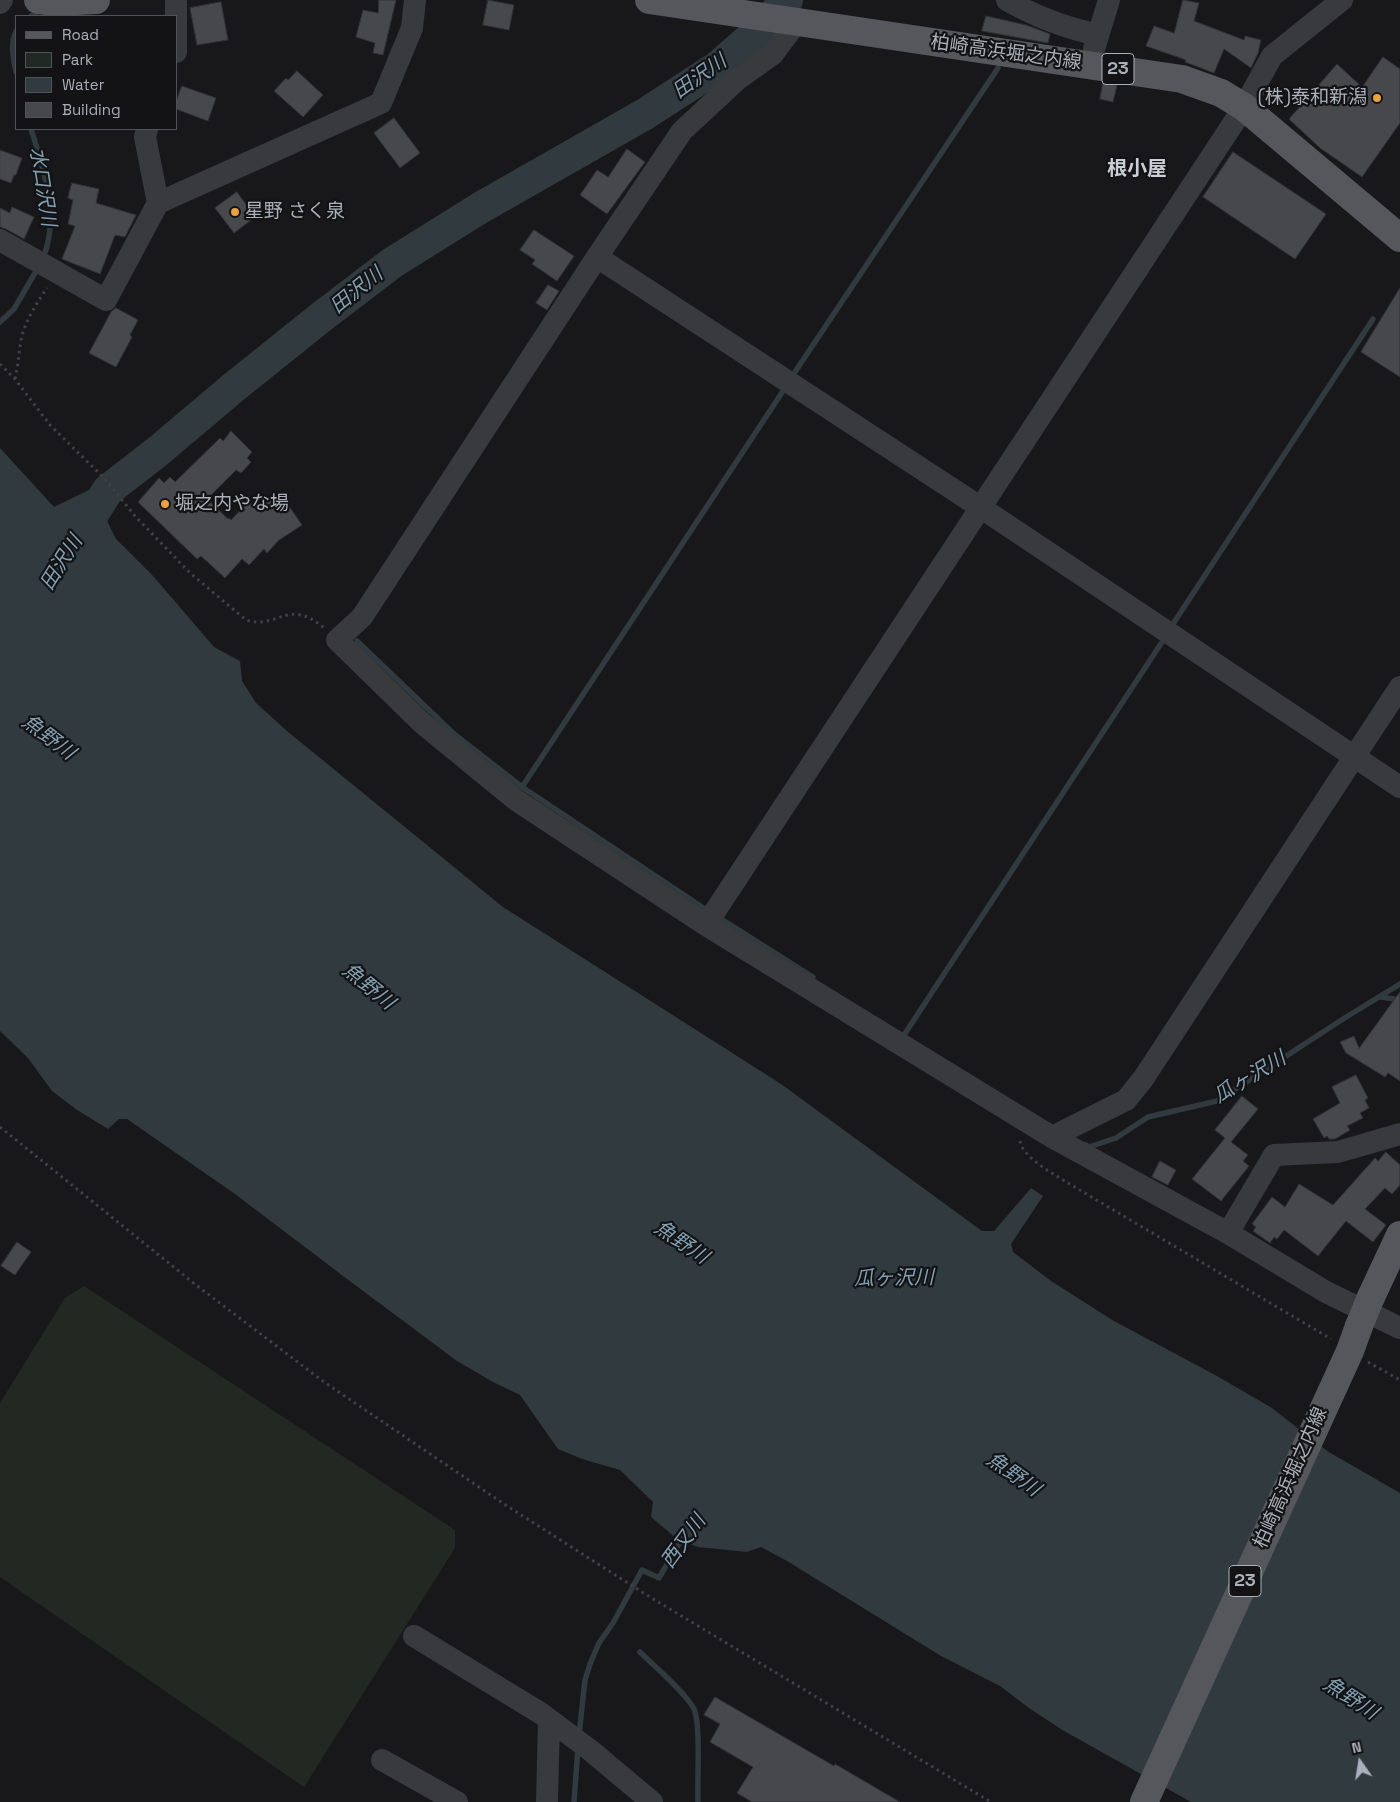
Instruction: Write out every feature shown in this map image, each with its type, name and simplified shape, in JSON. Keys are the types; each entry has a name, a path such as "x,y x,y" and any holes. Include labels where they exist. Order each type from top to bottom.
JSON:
{"main road":[{"path":"38,0 56,2 96,0"},
{"name":"柏崎高浜堀之内線","path":"651,0 1182,79 1221,93 1244,107 1400,238"},
{"name":"柏崎高浜堀之内線","path":"1144,1802 1400,1235"}],"street":[{"path":"176,0 176,15"},
{"path":"0,240 106,300 158,203 381,103 412,28 415,0"},
{"path":"1007,0 1019,7 1080,31 1098,36"},
{"path":"1090,65 1109,0"},
{"path":"706,924 1244,107 1272,56 1342,0"},
{"path":"790,22 773,54 738,79 682,131 362,617 337,640 422,723 516,800 706,924 1052,1137 1228,1233 1326,1292 1400,1328"},
{"path":"147,130 145,137 158,203"},
{"path":"597,258 980,508 1400,787"},
{"path":"1052,1137 1126,1100 1143,1079 1400,687"},
{"path":"1228,1233 1274,1155 1338,1152 1400,1134"},
{"path":"414,1636 553,1723 590,1750 652,1802"},
{"path":"547,1802 553,1723"},
{"path":"382,1760 457,1802"}],"path":[{"path":"15,379 21,340 33,307 58,273"},
{"path":"0,364 15,379 50,425 104,478 135,516 190,572 246,620 256,623 291,614 300,614 313,619 337,640"},
{"path":"0,1127 196,1285 324,1382 504,1504 645,1594 991,1802"},
{"path":"1020,1133 1021,1146 1035,1162 1068,1183 1351,1345 1400,1380"}],"green space":[{"path":"84,1286 455,1530 455,1548 304,1787 0,1577 0,1403 65,1298"}],"water":[{"name":"魚野川","path":"0,448 54,507 97,486 110,501 106,514 116,539 154,577 214,647 240,661 242,681 256,703 287,731 503,907 781,1084 982,1231 994,1231 1031,1188 1043,1196 1011,1244 1013,1252 1051,1281 1114,1321 1217,1376 1272,1408 1327,1451 1400,1493 1400,1802 1191,1802 1064,1731 1000,1686 941,1656 761,1547 747,1552 698,1547 677,1539 651,1517 653,1502 620,1470 582,1459 558,1449 520,1395 457,1361 235,1194 127,1119 119,1119 108,1129 77,1110 52,1091 28,1058 0,1031"}],"building":[{"path":"379,0 396,0 383,55 373,53 375,43 356,37 363,10 378,13"},
{"path":"488,0 514,5 509,30 483,25"},
{"path":"1183,0 1199,3 1194,21 1244,40 1245,36 1261,40 1258,53 1251,68 1224,49 1214,73 1185,62 1186,60 1146,46 1154,26 1174,33"},
{"path":"221,2 228,40 197,45 190,8"},
{"path":"986,16 1026,25 1050,34 1048,43 982,31"},
{"name":"(株)泰和新潟","path":"1383,57 1400,69 1400,123 1362,177 1320,148 1289,119 1337,64 1362,87"},
{"path":"297,71 323,95 303,117 274,91 286,78 288,80"},
{"path":"1103,83 1117,85 1113,102 1100,99"},
{"path":"182,86 216,98 208,121 178,110 178,97"},
{"path":"394,118 420,153 400,168 374,133"},
{"path":"627,149 645,162 607,214 580,195 597,170 608,177"},
{"path":"0,150 22,158 11,183 0,179"},
{"path":"1233,152 1326,214 1295,259 1203,197"},
{"path":"72,183 99,189 96,203 136,215 125,237 115,235 100,274 62,259 75,226 68,224 73,200 68,198"},
{"name":"星野 さく泉","path":"237,192 255,217 234,233 215,208"},
{"path":"12,207 34,217 24,239 0,227 0,208 10,213"},
{"path":"534,230 574,256 557,281 532,264 535,260 520,250"},
{"path":"548,285 559,291 547,310 536,303"},
{"path":"1400,288 1400,377 1361,352"},
{"path":"116,308 138,320 130,335 132,337 116,367 89,353 111,312"},
{"name":"堀之内やな場","path":"231,431 252,452 247,458 251,462 241,473 236,470 207,499 231,520 249,501 258,509 280,493 302,525 279,540 267,553 264,549 249,565 242,559 225,578 201,556 197,559 138,502 159,478 164,483 170,477 175,482 220,438 223,441"},
{"path":"1400,992 1400,1081 1388,1073 1385,1077 1346,1053 1340,1042 1354,1036 1359,1048"},
{"path":"1356,1075 1368,1098 1365,1100 1369,1108 1360,1113 1363,1118 1347,1126 1350,1130 1335,1139 1329,1139 1327,1136 1324,1138 1313,1119 1340,1103 1332,1087"},
{"path":"1242,1096 1258,1109 1231,1142 1248,1155 1243,1161 1249,1166 1221,1201 1192,1179 1225,1138 1215,1130"},
{"path":"1386,1152 1400,1165 1400,1185 1392,1194 1385,1188 1365,1209 1386,1225 1373,1242 1346,1221 1318,1256 1284,1230 1277,1239 1274,1237 1270,1243 1253,1231 1256,1227 1252,1224 1272,1197 1285,1207 1299,1184 1333,1205 1375,1158 1378,1161"},
{"path":"1160,1161 1176,1170 1168,1185 1152,1177"},
{"path":"17,1242 31,1252 15,1275 1,1266"},
{"path":"715,1697 900,1802 752,1802 737,1793 753,1767 710,1742 720,1724 704,1715"}],"waterway":[{"name":"田沢川","path":"81,533 108,490 320,318 392,263 480,208 645,114 716,68 754,35 787,0"},
{"name":"水口沢川","path":"32,15 40,10"},
{"name":"水口沢川","path":"15,34 13,46 15,67"},
{"path":"791,378 998,68"},
{"name":"水口沢川","path":"31,130 45,177 50,210 48,243 43,258"},
{"name":"水口沢川","path":"0,322 14,309 39,266"},
{"path":"1171,627 1373,319"},
{"path":"522,787 783,391"},
{"path":"904,1035 1164,639"},
{"path":"357,641 454,734 522,787 708,911"},
{"path":"718,917 813,977"},
{"name":"瓜ヶ沢川","path":"1086,1145 1089,1147 1116,1138 1148,1117 1217,1101 1400,984"},
{"path":"1381,997 1400,1000"},
{"name":"西又川","path":"579,1735 585,1680 599,1643 613,1623 642,1570 659,1578 684,1535"},
{"path":"640,1652 677,1688 694,1709 698,1740 698,1802"},
{"name":"西又川","path":"574,1802 578,1747"}],"place":[{"name":"(株)泰和新潟","path":"1377,98"},
{"name":"星野 さく泉","path":"235,212"},
{"name":"堀之内やな場","path":"165,504"}],"district":[{"name":"根小屋","path":"1137,170"}]}
